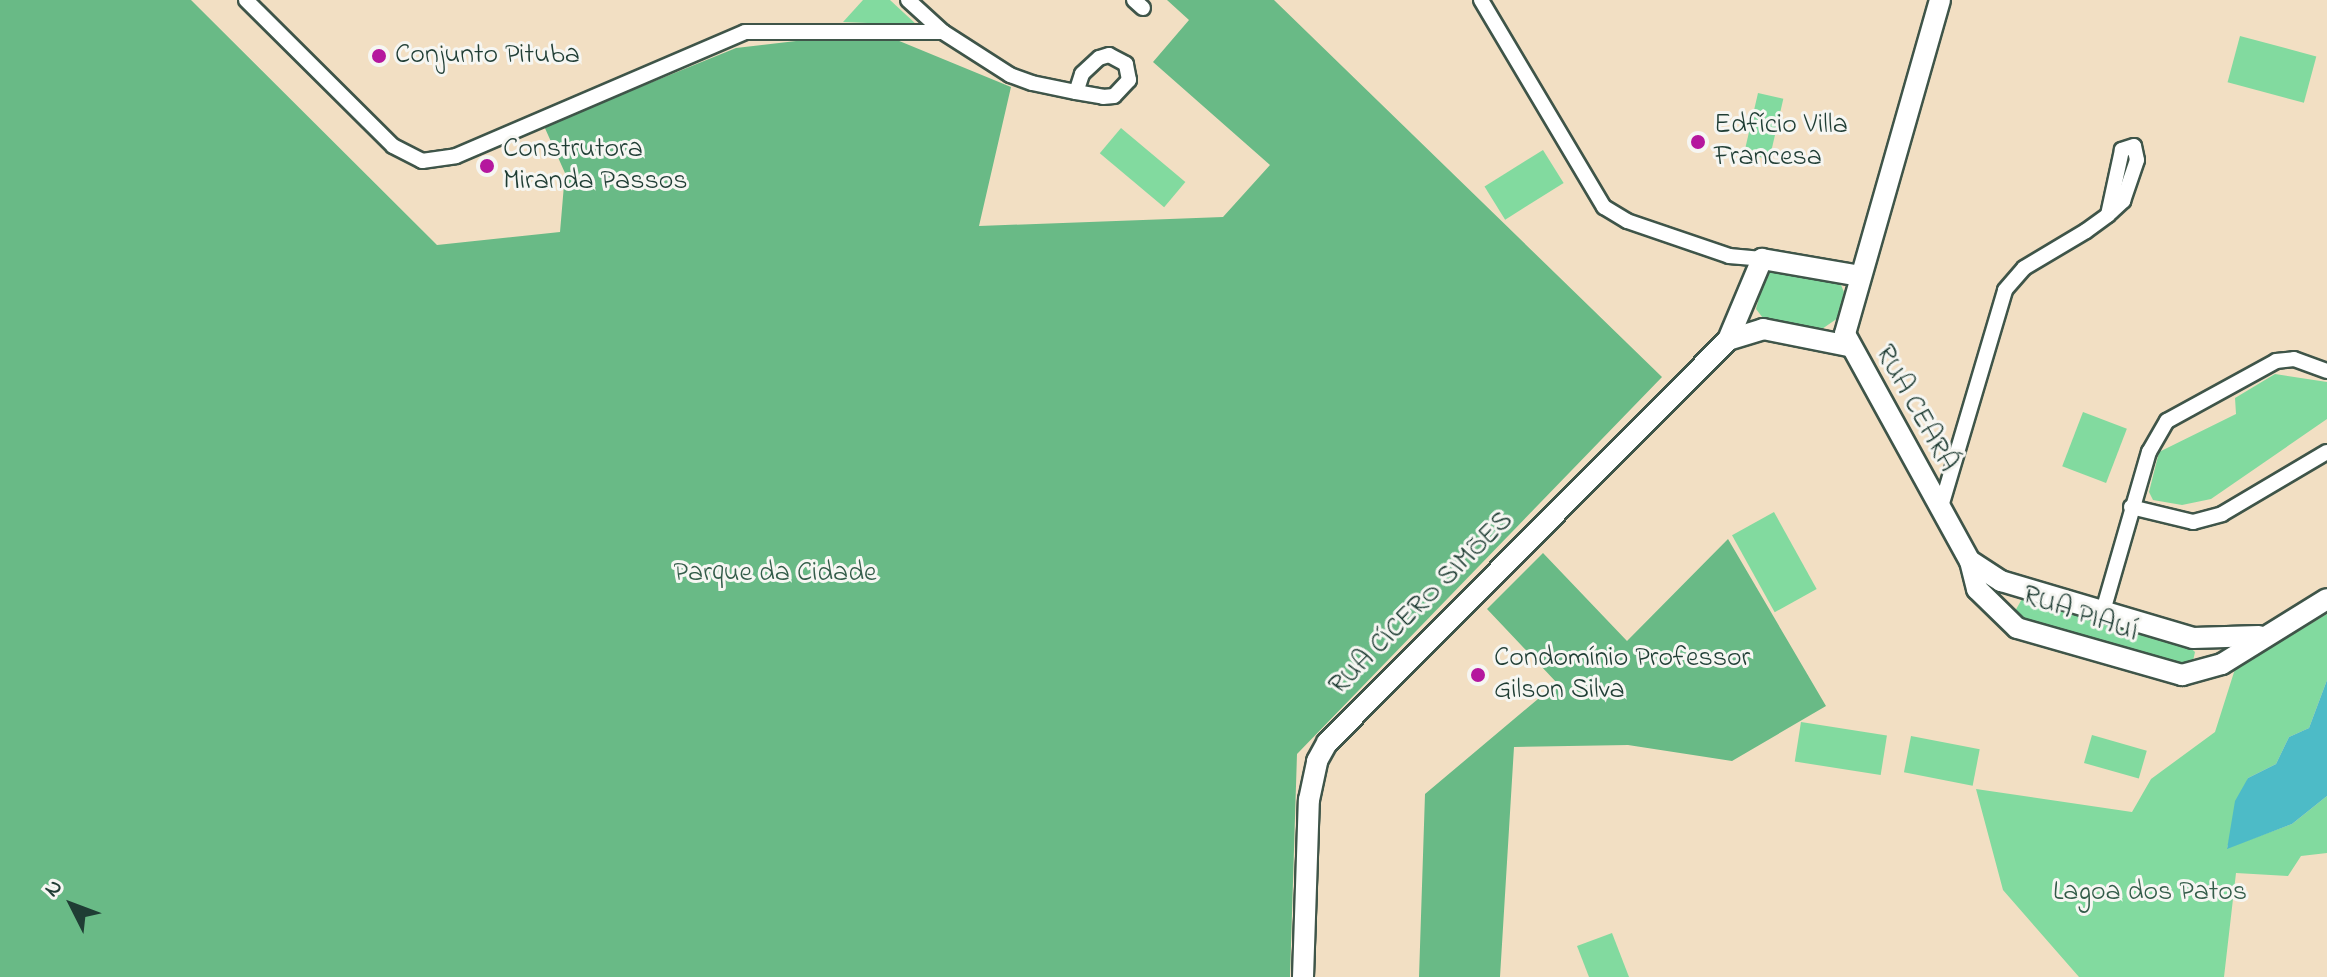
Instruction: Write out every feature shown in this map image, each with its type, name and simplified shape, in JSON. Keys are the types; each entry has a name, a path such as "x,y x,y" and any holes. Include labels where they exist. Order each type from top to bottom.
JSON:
{"street":[{"path":"246,0 393,146 422,161 456,156 745,32 943,32"},
{"path":"908,0 943,32 1010,75 1076,92"},
{"path":"1481,0 1604,207 1627,221 1729,256 1860,276"},
{"name":"RUA CEARÁ","path":"1940,0 1845,334 1970,561"},
{"path":"1940,511 2005,290 2024,268 2108,215"},
{"path":"1729,256 1751,277"},
{"name":"RUA CÍCERO SIMÕES","path":"1303,977 1310,789 1327,743 1728,340 1745,309 1751,277 1762,259"},
{"path":"1745,309 1751,322 1763,329"},
{"name":"RUA CÍCERO SIMÕES","path":"1728,340 1763,329 1849,346"},
{"path":"2103,611 2149,452 2167,421 2276,361 2294,359 2327,371"},
{"path":"2131,507 2193,522 2222,514 2327,452"},
{"name":"RUA PIAUÍ","path":"1970,561 1990,577 2193,638 2220,641 2270,633"},
{"name":"RUA PIAUÍ","path":"1970,561 1977,589 2006,621 2168,673 2189,673 2222,664 2327,599"},
{"path":"2006,621 2006,602 2021,587"},
{"path":"2189,673 2199,659 2193,638"}],"green space":[{"name":"Parque da Cidade","path":"0,0 191,0 437,245 560,232 565,173 544,126 736,48 813,39 892,38 1011,87 979,226 1223,217 1270,165 1153,62 1189,20 1167,0 1274,0 1662,377 1297,754 1290,977 0,977"},
{"path":"863,0 890,0 917,25 843,22"},
{"path":"2240,36 2316,56 2304,103 2228,82"},
{"path":"1758,93 1783,99 1769,159 1744,153"},
{"path":"1121,128 1185,182 1164,207 1100,153"},
{"path":"1543,150 1564,183 1505,220 1484,187"},
{"path":"1771,271 1832,279 1841,285 1844,292 1838,318 1819,331 1766,322 1756,309 1764,278"},
{"path":"2275,374 2327,382 2327,419 2211,499 2182,505 2153,500 2149,492 2159,452 2236,414 2235,398"},
{"path":"2083,412 2127,429 2106,483 2062,466"},
{"path":"1774,512 1817,589 1775,612 1732,535"},
{"path":"1728,539 1826,706 1732,761 1628,745 1514,747 1500,977 1419,977 1425,794 1557,683 1487,609 1543,553 1627,641"},
{"path":"2023,597 2186,644 2195,652 2193,661 2183,668 2019,620 2014,613"},
{"name":"Lagoa dos Patos","path":"2327,614 2327,680 2309,728 2289,737 2276,764 2248,778 2227,848 2292,824 2327,796 2327,853 2301,856 2288,876 2236,873 2224,977 2079,977 2003,890 1976,789 2132,812 2151,779 2215,732 2235,669"},
{"path":"1801,722 1887,736 1881,775 1795,762"},
{"path":"2092,735 2147,751 2139,779 2084,763"},
{"path":"1911,736 1980,749 1973,786 1904,772"},
{"path":"1612,933 1629,977 1589,977 1577,946"}],"water":[{"path":"2327,680 2327,796 2292,824 2227,849 2235,801 2248,778 2276,764 2289,737 2309,728"}],"place":[{"name":"Conjunto Pituba","path":"379,56"},
{"name":"Edfício Villa Francesa","path":"1698,142"},
{"name":"Construtora Miranda Passos","path":"487,166"},
{"name":"Condomínio Professor Gilson Silva","path":"1478,675"}]}
